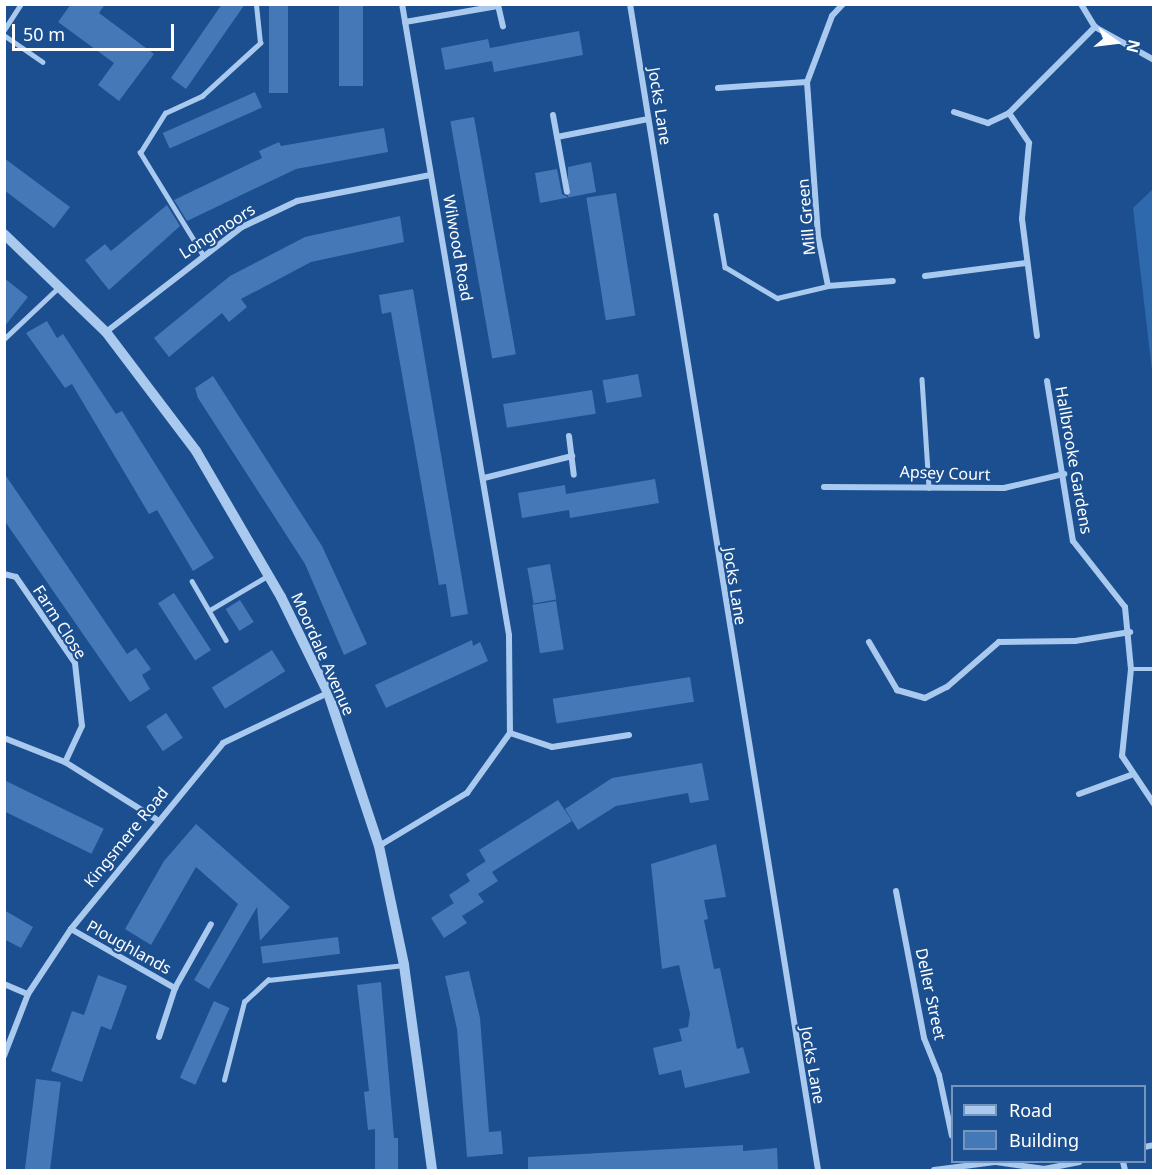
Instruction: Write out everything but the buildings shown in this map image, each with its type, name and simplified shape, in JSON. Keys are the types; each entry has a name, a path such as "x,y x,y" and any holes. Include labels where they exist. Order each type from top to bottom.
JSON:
{"street":[{"name":"Wilwood Road","path":"402,4 509,634 510,734"},
{"name":"Jocks Lane","path":"630,4 818,1170"},
{"name":"Mill Green","path":"828,286 818,236 807,81 832,16 843,4"},
{"path":"1081,4 1095,27 1154,60"},
{"path":"405,22 498,5 503,26"},
{"path":"954,112 988,123 1010,113 1095,27"},
{"path":"717,88 807,81"},
{"path":"1010,113 1029,143 1022,219 1037,336"},
{"path":"553,115 567,192"},
{"path":"557,137 648,118"},
{"name":"Longmoors","path":"106,332 202,254 297,201 431,175"},
{"name":"Moordale Avenue","path":"4,234 106,332 196,452 269,575 328,693 379,846 404,965 432,1170"},
{"path":"925,276 1026,263"},
{"path":"828,286 893,281"},
{"name":"Hallbrooke Gardens","path":"1047,381 1064,474 1073,541 1112,585 1130,632 1131,669 1122,733 1131,775 1154,804"},
{"path":"569,436 574,475"},
{"path":"484,478 572,456"},
{"name":"Apsey Court","path":"824,487 1004,488 1064,474"},
{"name":"Farm Close","path":"4,574 16,577 75,663 82,726 65,762"},
{"path":"869,642 897,690 925,698 947,687 999,642 1075,641 1130,632"},
{"name":"Kingsmere Road","path":"4,1056 28,994 70,929 156,819 223,743 328,693"},
{"path":"379,846 467,793 510,734 552,747 629,735"},
{"path":"4,738 65,762 156,819"},
{"path":"1079,794 1131,775"},
{"name":"Deller Street","path":"896,891 924,1038 939,1076 951,1131"},
{"name":"Ploughlands","path":"159,1036 175,988 211,924"},
{"name":"Ploughlands","path":"70,929 175,988"},
{"path":"4,984 28,994"},
{"path":"934,1170 958,1164 1044,1169 1070,1163"}],"lane":[{"path":"4,30 21,4"},
{"path":"202,254 140,153 165,113 202,96 260,43 256,4"},
{"path":"4,35 44,62"},
{"path":"716,215 725,267 777,298 828,286"},
{"path":"4,339 60,286"},
{"path":"922,379 929,488"},
{"path":"210,610 269,575"},
{"path":"192,581 226,640"},
{"path":"1131,669 1154,669"},
{"path":"224,1080 244,1002 268,980 404,965"}],"shaded area":[{"path":"1153,189 1153,379 1133,208"}]}
